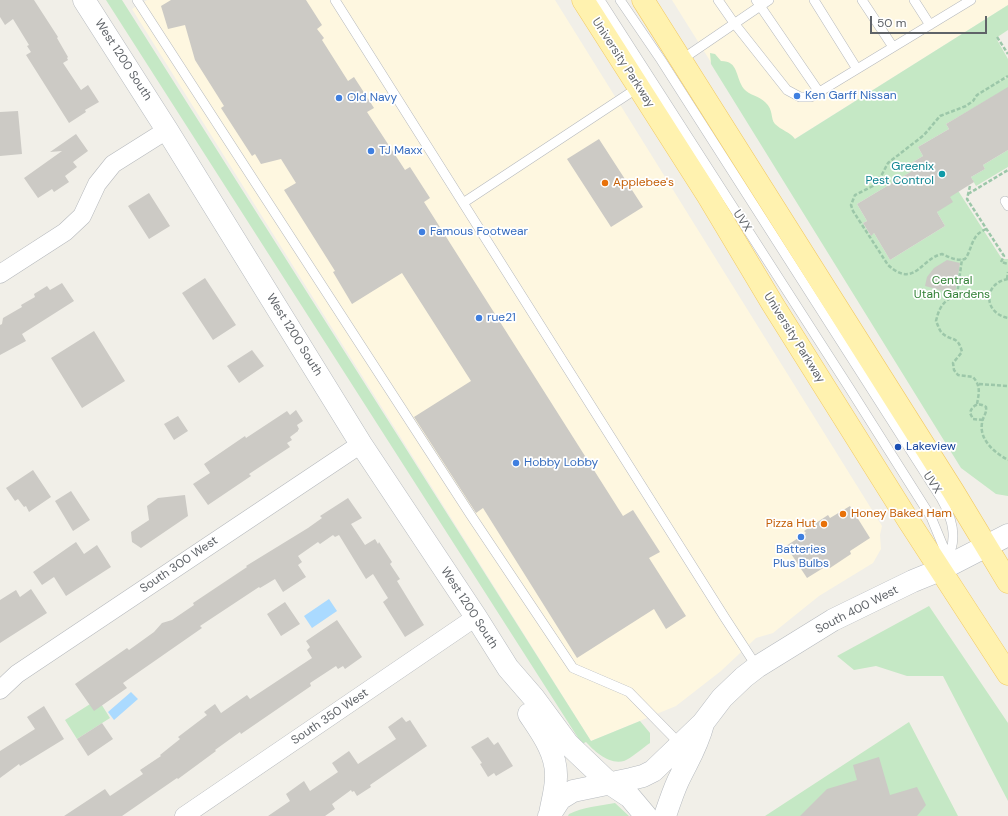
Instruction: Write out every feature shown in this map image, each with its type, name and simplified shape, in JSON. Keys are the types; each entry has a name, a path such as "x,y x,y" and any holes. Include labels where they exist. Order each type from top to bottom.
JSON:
{"main road":[{"name":"University Parkway","path":"583,0 708,196 776,310 940,570 1008,674"},
{"path":"643,0 953,491 1008,582"}],"street":[{"name":"West 1200 South","path":"84,0 167,130 361,444 476,617 508,668 534,698 568,744 609,784 630,796 646,816"},
{"path":"0,274 65,232 82,216 97,184 113,164 167,130"},
{"name":"South 300 West","path":"0,690 17,674 361,444"},
{"name":"South 400 West","path":"549,815 560,799 573,791 643,776 653,770 703,723 712,710 733,687 757,667 833,620 913,581 940,570 1008,535"},
{"name":"South 350 West","path":"184,816 476,617"},
{"name":"West 1200 South","path":"508,668 519,697 549,747 555,761 556,778 549,815"},
{"name":"South 400 West","path":"665,816 671,798 696,746 703,723"}],"lane":[{"path":"137,0 470,514 573,668 629,692 680,744"},
{"path":"334,0 757,667"},
{"name":"UVX","path":"600,0 850,389 930,517 943,546 944,557 940,570"},
{"name":"UVX","path":"620,0 666,67 949,512 953,528 953,545 940,570"},
{"path":"718,0 734,23 787,90 800,97 811,97 893,48 967,1"},
{"path":"681,60 734,23 758,3 769,0"},
{"path":"814,0 857,69"},
{"path":"862,0 893,48"},
{"path":"914,0 930,25"},
{"path":"758,3 819,92"},
{"path":"463,203 639,87"}],"path":[{"path":"997,37 1008,54"},
{"path":"986,229 978,234 973,241 970,252 965,259 959,260 942,254 934,256 917,271 907,274 895,272 878,251 851,205 855,195 873,186 879,180 888,163 924,135 940,116 966,106 977,95 1008,76"},
{"path":"968,194 1008,170"},
{"path":"970,186 967,199 1004,256 1001,262 1008,264"},
{"path":"957,295 962,259"},
{"path":"1008,272 1008,279 1001,280 996,284 992,289 990,296 992,308 1001,316 1008,318"},
{"path":"983,420 973,419 970,414 971,409 977,404 979,384 973,377 958,375 954,370 953,363 962,352 961,345 956,339 948,337 941,332 936,321 940,309 946,301 957,295 978,293 990,296"},
{"path":"979,384 1008,386"},
{"path":"977,404 982,404 986,407 982,429 985,438 998,454 1008,460"}],"shaded area":[{"path":"147,0 555,0 882,526 880,535 881,549 873,563 819,596 773,633 756,638 721,671 676,706 591,741 132,9"},
{"name":"Ken Garff Nissan","path":"672,0 1008,0 1008,5 769,155"}],"green space":[{"path":"106,0 122,0 591,741 640,721 650,733 650,743 627,760 618,762 607,759 586,742 582,744"},
{"name":"Central Utah Gardens","path":"1008,5 1008,30 996,38 1008,59 1008,76 996,83 1008,77 1008,88 946,124 949,129 918,147 923,156 908,165 912,171 857,204 867,221 863,223 870,235 874,233 890,260 945,226 937,212 948,195 957,189 1002,259 1008,259 1008,496 996,494 961,468 711,64 710,53 715,54 721,61 727,62 734,67 744,89 765,102 770,108 775,124 795,139"},
{"path":"1008,150 1008,167 976,186 971,177 985,169 983,165"},
{"path":"929,606 1008,723 1008,801 943,676 907,676 876,666 854,670 837,656"},
{"path":"98,699 110,718 77,739 65,720"},
{"path":"909,722 958,816 765,816"},
{"path":"615,803 629,816 568,816 569,814 580,810"}],"water":[{"path":"329,599 337,611 312,628 304,616"},
{"path":"131,692 138,699 114,720 108,712"}],"building":[{"path":"0,0 34,0 58,37 57,38 68,57 68,60 63,63 81,90 88,85 99,102 85,110 86,112 69,123 26,55 31,52 27,46 29,45 13,19 5,25 0,17"},
{"path":"171,0 306,0 322,25 317,29 324,38 322,40 348,81 354,77 374,108 367,112 405,170 410,167 430,198 424,202 623,516 633,510 660,552 649,558 686,616 666,629 654,609 577,658 483,508 476,513 414,417 471,381 402,273 352,304 333,272 335,271 284,190 296,183 281,159 261,164 255,154 252,156 221,108 224,106 195,60 185,25 168,29 161,6"},
{"name":"Greenix Pest Control","path":"1008,87 1008,150 983,165 985,169 971,177 974,182 950,197 953,202 937,212 945,226 890,260 874,233 871,236 863,223 867,221 857,204 912,171 908,165 923,156 918,147 949,129 946,124"},
{"path":"18,111 22,154 0,156 0,112"},
{"path":"76,134 88,151 73,162 77,167 65,176 69,182 54,192 52,189 38,198 24,178 62,151 50,152"},
{"name":"Applebee's","path":"599,139 643,207 611,227 567,159"},
{"path":"149,193 170,226 149,239 128,206"},
{"path":"947,260 960,263 955,294 925,286 927,277 934,268"},
{"path":"205,278 236,325 213,340 182,293"},
{"path":"62,283 74,301 22,334 26,341 0,355 0,325 2,324 3,318 22,307 21,305 35,297 34,294 47,286 50,290"},
{"path":"94,331 125,381 82,408 51,358"},
{"path":"252,350 264,366 239,383 227,366"},
{"path":"296,410 303,421 297,425 299,429 298,431 290,437 292,440 287,443 290,447 249,474 251,476 208,505 193,484 210,473 204,464 245,436 246,438 287,411 290,415"},
{"path":"178,416 188,431 174,440 164,424"},
{"path":"33,470 51,497 29,512 26,506 24,507 18,499 15,501 6,488"},
{"path":"71,491 90,520 73,531 55,501"},
{"path":"185,495 188,516 141,548 132,542 131,532 149,520 147,506 158,498"},
{"path":"348,498 362,518 351,524 365,545 375,539 378,544 379,542 392,562 390,564 400,579 397,581 424,625 405,637 383,602 388,598 373,574 366,579 339,535 335,537 333,535 320,544 318,542 298,556 302,562 298,565 306,577 283,592 275,579 260,588 259,587 200,626 202,628 123,683 127,688 94,711 75,684 127,648 129,650 154,632 162,623 172,620 194,605 193,603 247,567 246,566 308,528 322,518 320,516"},
{"path":"850,506 870,538 850,551 851,554 830,568 828,565 807,578 786,546 806,533 804,531 828,515 830,518"},
{"path":"76,542 84,554 97,545 111,567 66,596 54,577 42,585 33,572"},
{"path":"31,589 47,613 0,643 0,600 16,590 20,597"},
{"path":"285,602 300,624 281,636 267,614"},
{"path":"337,620 362,657 345,669 343,666 338,669 336,666 310,683 311,686 241,734 240,732 178,779 177,778 122,816 64,816 105,789 110,796 143,774 140,770 161,756 160,755 180,739 178,737 207,715 204,712 215,704 221,713 247,695 250,699 312,658 307,650 310,647 306,641"},
{"path":"44,706 64,739 20,766 19,764 0,778 0,751 35,729 27,717"},
{"path":"402,717 406,722 410,720 427,746 370,785 371,787 357,796 354,791 352,792 351,790 332,804 335,809 325,816 268,816 290,801 286,794 304,781 310,791 338,772 332,763 349,751 358,764 396,739 388,727"},
{"path":"102,723 113,739 88,756 77,739"},
{"path":"488,737 494,745 498,742 513,766 496,776 494,773 488,777 480,764 482,763 471,747"},
{"path":"879,757 890,795 917,787 926,805 917,816 800,816 827,789 857,780 853,765"}],"place":[{"name":"Ken Garff Nissan","path":"797,96"},
{"name":"Old Navy","path":"339,98"},
{"name":"TJ Maxx","path":"371,151"},
{"name":"Greenix Pest Control","path":"942,174"},
{"name":"Applebee's","path":"605,183"},
{"name":"Famous Footwear","path":"422,232"},
{"name":"rue21","path":"479,318"},
{"name":"Lakeview","path":"898,447"},
{"name":"Hobby Lobby","path":"516,463"},
{"name":"Honey Baked Ham","path":"843,514"},
{"name":"Pizza Hut","path":"824,524"},
{"name":"Batteries Plus Bulbs","path":"801,537"}]}
